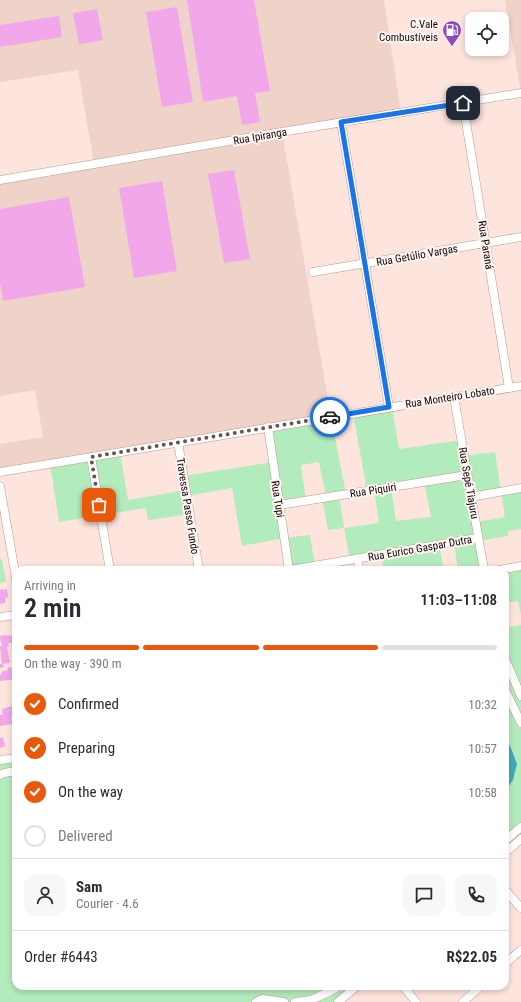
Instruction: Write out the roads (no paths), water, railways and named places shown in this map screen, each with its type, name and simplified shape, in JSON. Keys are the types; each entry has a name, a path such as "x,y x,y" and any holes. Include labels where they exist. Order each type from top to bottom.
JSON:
{"street":[{"name":"Rua Ipiranga","path":"0,180 521,93"},
{"name":"Rua Paraná","path":"463,103 509,388"},
{"path":"341,122 389,407"},
{"name":"Rua Getúlio Vargas","path":"313,272 521,237"},
{"name":"Rua Monteiro Lobato","path":"0,472 521,386"},
{"name":"Rua Sepé Tiajuru","path":"454,397 483,566"},
{"name":"Rua Tupi","path":"268,427 289,566"},
{"name":"Travessa Passo Fundo","path":"178,442 198,566"},
{"path":"91,457 109,566"},
{"name":"Rua Piquiri","path":"279,504 467,474"},
{"path":"0,486 14,566"},
{"path":"471,497 521,488"},
{"name":"Rua Eurico Gaspar Dutra","path":"315,566 478,538"},
{"path":"358,559 359,566"},
{"path":"509,568 521,566"},
{"path":"0,618 12,616"},
{"path":"509,668 521,696"},
{"path":"509,698 521,723"},
{"path":"0,760 12,758"},
{"path":"0,775 12,772"},
{"path":"509,838 521,827"},
{"path":"509,850 521,839"},
{"path":"509,894 521,908"},
{"path":"509,960 521,950"},
{"path":"295,1002 311,1000 332,990"},
{"path":"338,1002 352,990"},
{"path":"406,990 416,1002"},
{"path":"463,1002 476,990"},
{"path":"256,1002 260,1000 284,1002"}],"water":[{"path":"509,744 517,764 513,780 509,786"}],"place":[{"name":"C.Vale Combustíveis","path":"452,47"}]}
